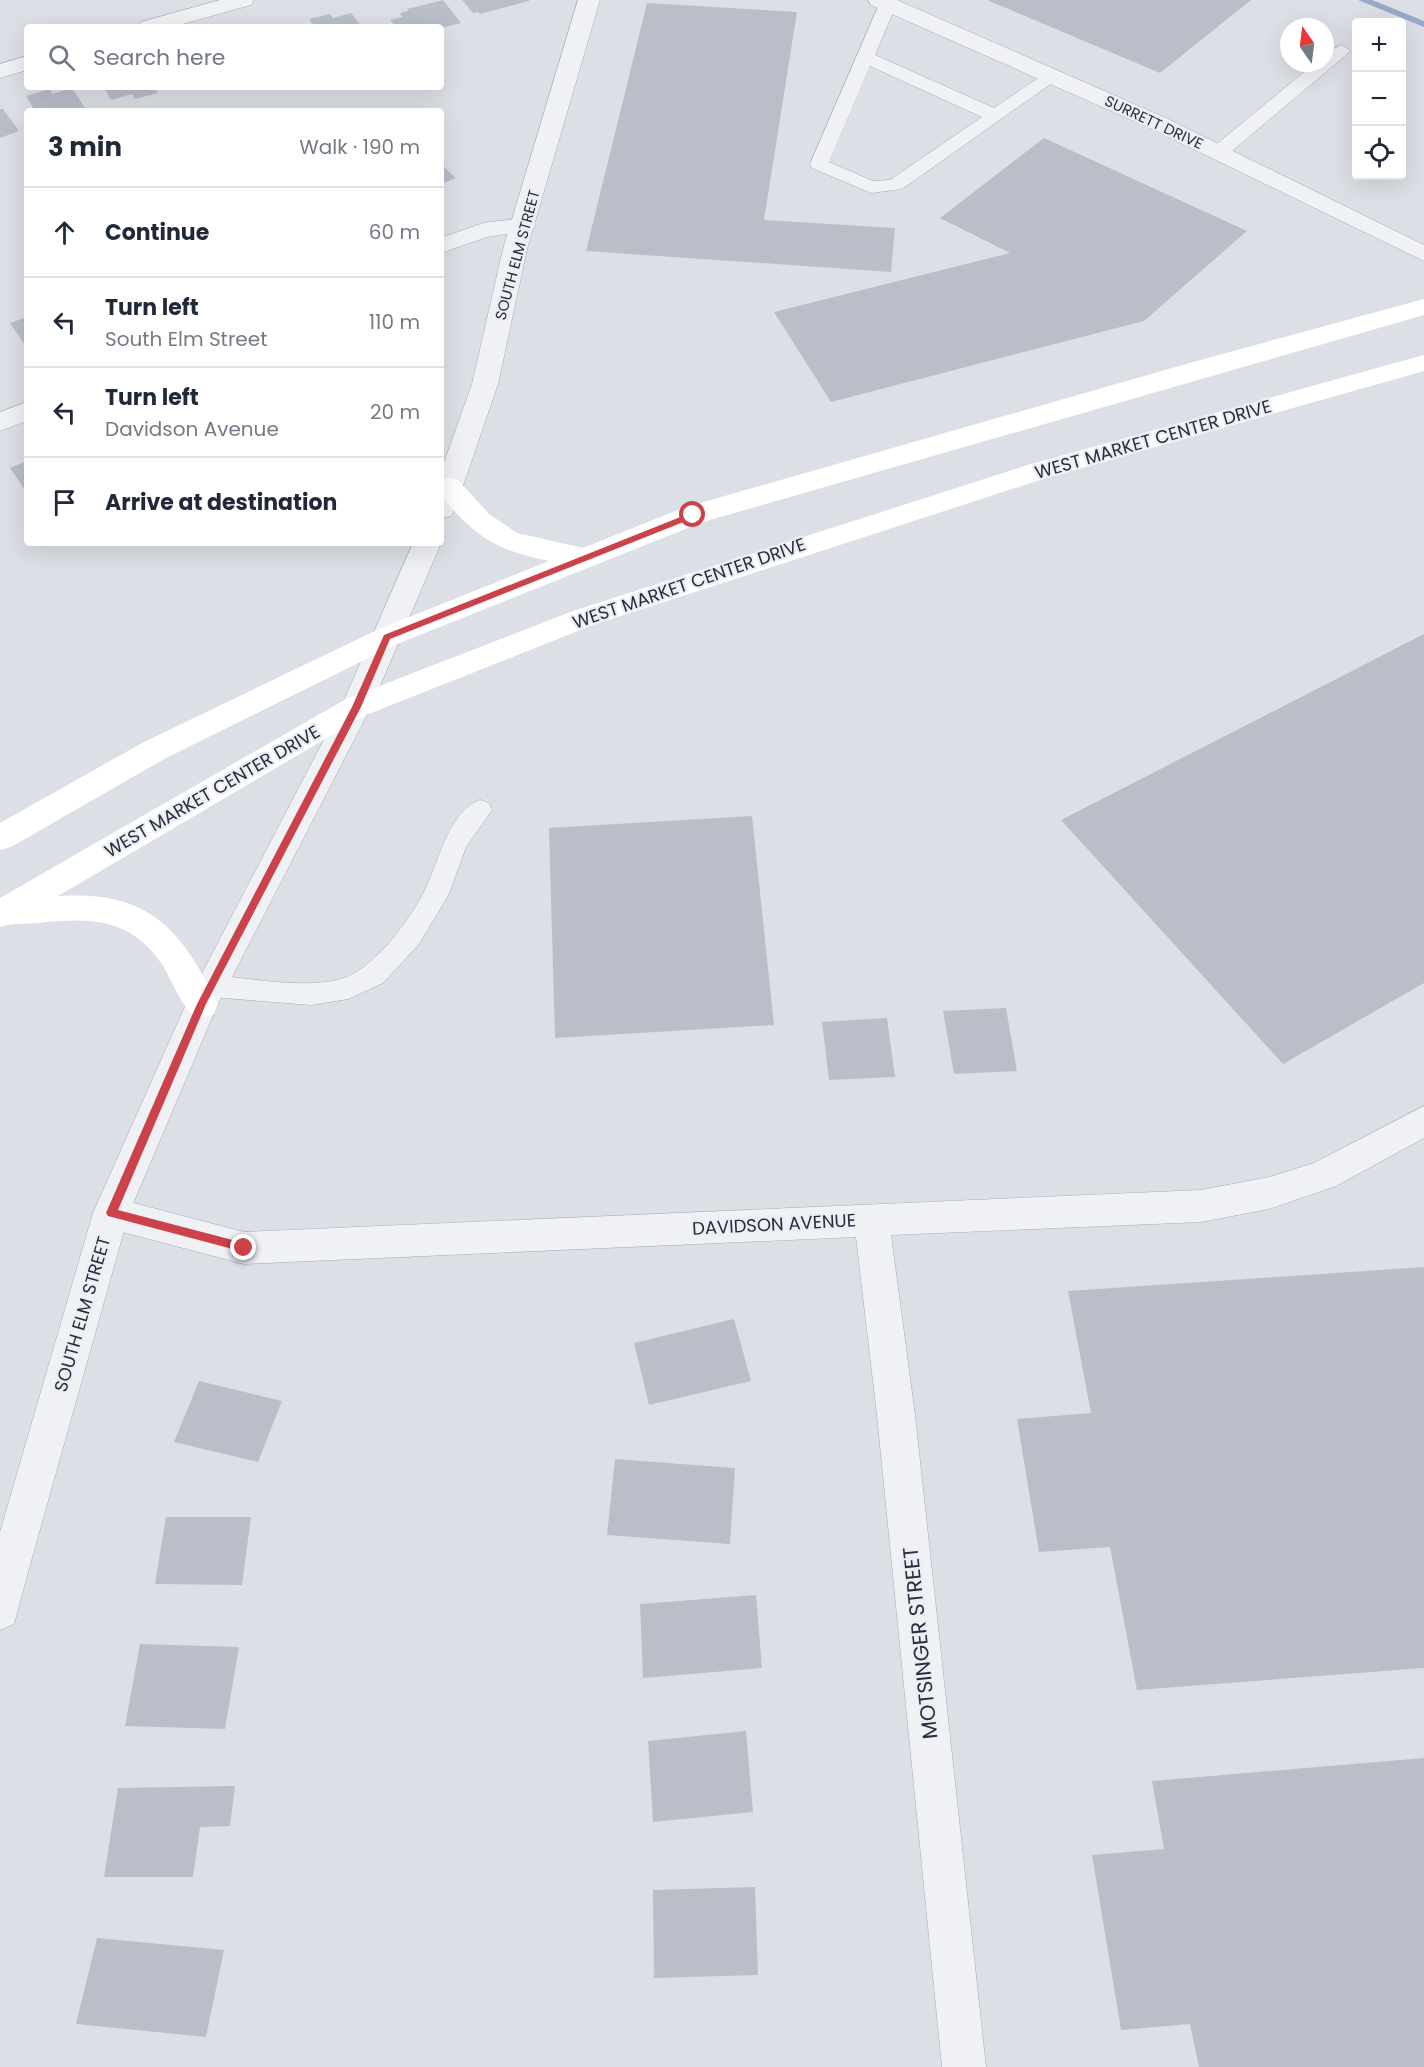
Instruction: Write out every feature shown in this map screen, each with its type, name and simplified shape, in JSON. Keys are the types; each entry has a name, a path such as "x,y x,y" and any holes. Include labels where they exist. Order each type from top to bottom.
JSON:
{"main road":[{"path":"0,838 155,750 387,637 693,515 1188,372 1424,307"},
{"name":"WEST MARKET CENTER DRIVE","path":"0,914 356,707 583,618 845,531 1037,471 1424,363"},
{"path":"445,498 468,513 488,531 519,546 584,558"},
{"path":"0,914 97,906 135,918 165,944 206,995"}],"street":[{"path":"157,24 206,5 243,0"},
{"name":"SOUTH ELM STREET","path":"445,498 485,384 515,249 589,0"},
{"name":"SURRETT DRIVE","path":"883,2 1220,152 1424,254"},
{"path":"0,71 24,64"},
{"path":"444,245 483,230 524,225"},
{"path":"0,422 24,412"},
{"name":"SOUTH ELM STREET","path":"0,1610 10,1565 111,1213 206,995 356,707 426,546"},
{"name":"DAVIDSON AVENUE","path":"111,1213 244,1248 1201,1206 1269,1193 1324,1176 1424,1121"},
{"name":"MOTSINGER STREET","path":"871,1220 896,1415 964,2067"}],"lane":[{"path":"883,2 865,57 819,164 871,187 895,186 1053,76"},
{"path":"1220,152 1341,50"},
{"path":"865,57 996,116"},
{"path":"206,995 311,994 348,988 374,975 410,936 436,894 455,843 480,810"}],"building":[{"path":"443,0 461,23 444,27 444,24 393,24 390,20 402,17 400,13 408,11 407,9"},
{"path":"462,0 529,1 480,14 473,13"},
{"path":"987,0 1251,0 1160,73"},
{"path":"647,3 797,12 764,220 895,228 891,272 586,251"},
{"path":"351,13 360,24 312,24 309,19 330,14 333,18"},
{"path":"47,90 50,90 52,94 73,90 85,108 33,108 26,96"},
{"path":"106,90 156,90 158,93 135,99 132,94 111,100"},
{"path":"0,109 3,109 19,131 0,138"},
{"path":"1044,138 1247,231 1144,321 831,402 774,312 1010,253 940,218"},
{"path":"444,167 456,178 444,183"},
{"path":"24,318 24,344 10,323"},
{"path":"24,462 24,489 10,468"},
{"path":"1424,634 1424,983 1283,1064 1061,820"},
{"path":"752,816 774,1025 555,1038 549,828"},
{"path":"1006,1008 1017,1071 954,1074 943,1011"},
{"path":"887,1018 895,1077 829,1080 822,1022"},
{"path":"1424,1267 1424,1668 1137,1690 1110,1547 1039,1552 1017,1419 1091,1413 1068,1291"},
{"path":"734,1319 751,1381 649,1405 634,1343"},
{"path":"199,1381 282,1401 258,1462 174,1442"},
{"path":"615,1459 735,1468 730,1544 607,1535"},
{"path":"166,1517 251,1517 242,1585 155,1584"},
{"path":"756,1595 762,1668 643,1678 640,1604"},
{"path":"140,1644 239,1647 225,1729 125,1726"},
{"path":"746,1731 753,1812 653,1822 648,1741"},
{"path":"1424,1758 1424,2067 1199,2067 1190,2024 1121,2030 1092,1855 1164,1849 1152,1781"},
{"path":"235,1786 230,1826 200,1827 193,1877 104,1877 118,1788"},
{"path":"755,1887 758,1975 654,1978 653,1890"},
{"path":"97,1938 224,1950 206,2037 76,2024"}],"waterway":[{"path":"1363,0 1424,24"}],"route":[{"path":"244,1248 111,1213 201,1004 281,855 356,707 387,637 693,515"}]}
